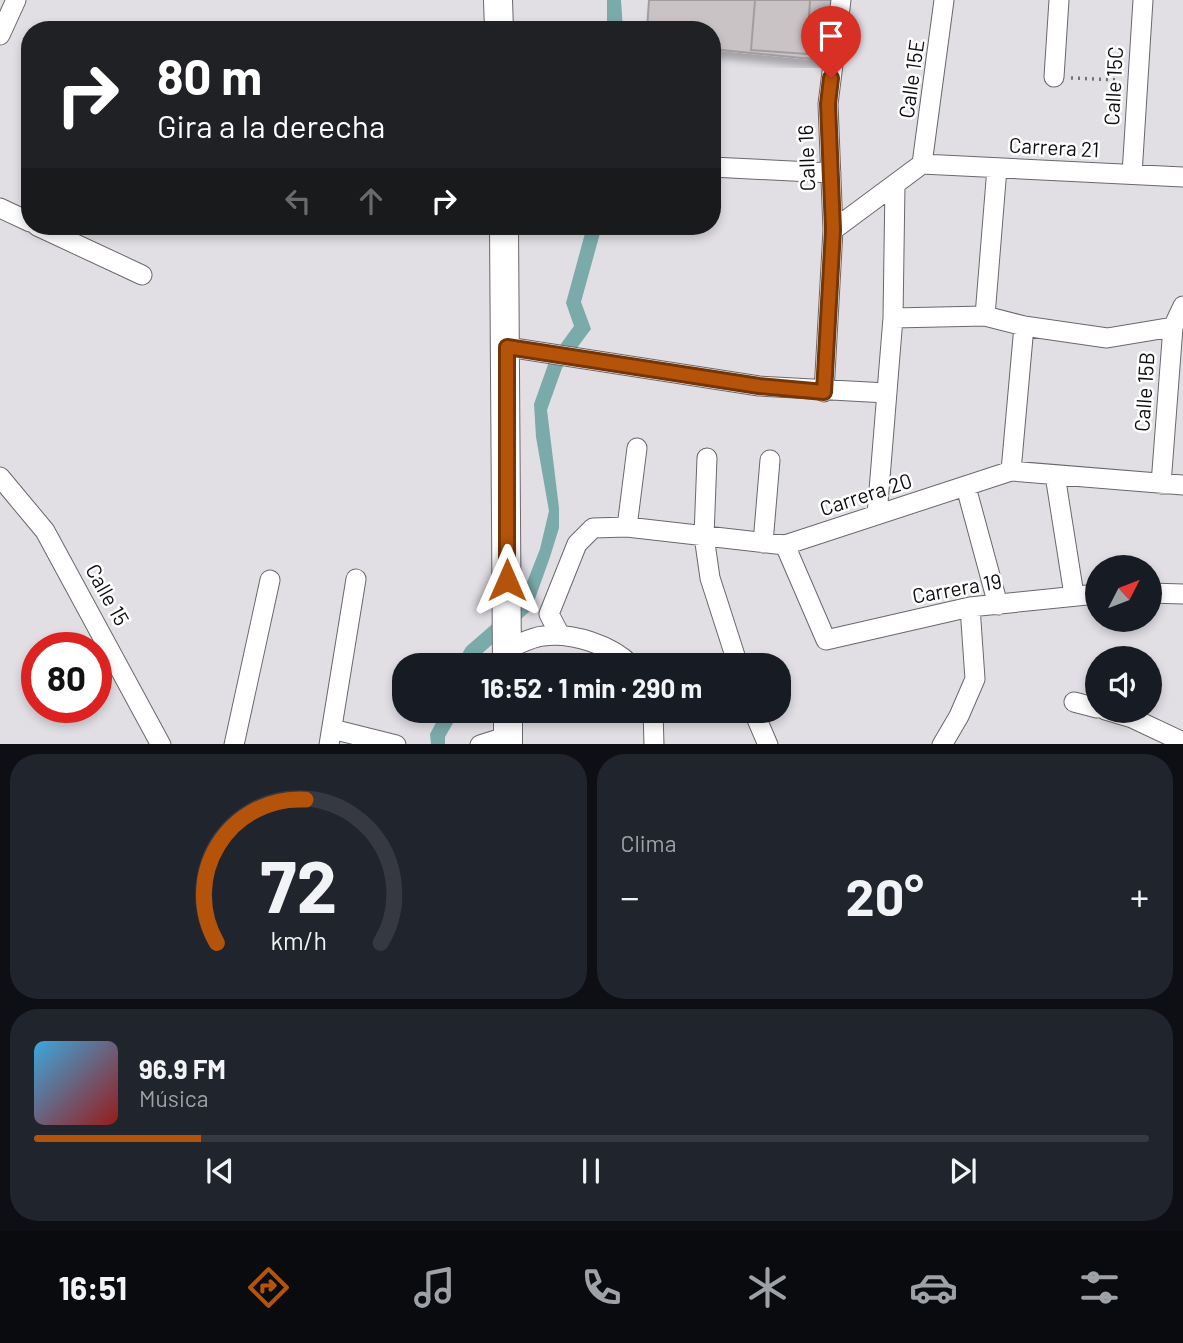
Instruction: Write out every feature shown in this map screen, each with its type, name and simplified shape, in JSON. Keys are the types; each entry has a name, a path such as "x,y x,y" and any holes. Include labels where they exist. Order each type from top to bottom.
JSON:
{"highway":[{"path":"498,0 499,21"},
{"path":"504,235 507,653"}],"street":[{"path":"0,35 16,0"},
{"name":"Calle 16","path":"824,392 833,230 828,104 841,0"},
{"name":"Calle 15E","path":"922,164 944,0"},
{"path":"1054,77 1059,0"},
{"name":"Calle 15C","path":"1132,174 1143,0"},
{"path":"833,230 922,164"},
{"name":"Carrera 21","path":"922,164 1183,177"},
{"path":"721,167 831,173"},
{"path":"985,316 997,168"},
{"path":"877,515 893,318 895,184"},
{"path":"0,208 21,217"},
{"path":"59,235 142,275"},
{"name":"Calle 15B","path":"1161,484 1173,327 1183,306"},
{"path":"893,318 985,316 1024,326 1107,338 1173,327"},
{"path":"1011,471 1024,326"},
{"path":"507,347 759,386 824,392 887,393"},
{"path":"627,527 637,448"},
{"path":"707,458 705,536 710,578 734,653"},
{"path":"763,543 770,460"},
{"name":"Carrera 20","path":"560,635 549,614 577,544 593,528 627,527 785,545 1011,471 1183,485"},
{"path":"1055,475 1074,595"},
{"name":"Calle 15","path":"0,477 45,531 161,744"},
{"path":"966,487 998,604"},
{"name":"Carrera 19","path":"785,545 826,640 970,607 1085,595"},
{"path":"356,579 331,737 396,744"},
{"path":"234,744 270,580"},
{"path":"942,744 959,716 975,679 970,607"},
{"path":"509,653 541,636 560,635 608,648 615,653"},
{"path":"1074,702 1085,705"},
{"path":"653,723 654,744"},
{"path":"759,723 768,744"},
{"path":"1143,723 1183,742"},
{"path":"480,744 508,730"}],"path":[{"path":"1054,77 1136,81"}],"water":[{"path":"607,0 621,0 622,21 607,21"},
{"path":"585,235 600,235 581,302 591,329 562,368 547,410 559,508 559,528 550,557 531,610 483,653 463,653 466,647 520,600 540,549 549,511 536,437 534,404 550,359 574,326 566,303"},
{"path":"436,723 453,723 445,737 445,744 431,744 430,734"}],"building":[{"path":"649,0 838,0 832,61 721,50 721,21 648,21"},
{"path":"755,0 810,0 807,54 751,50"}],"route":[{"path":"507,580 507,347 759,386 824,392 833,230 828,104 831,78"}]}
